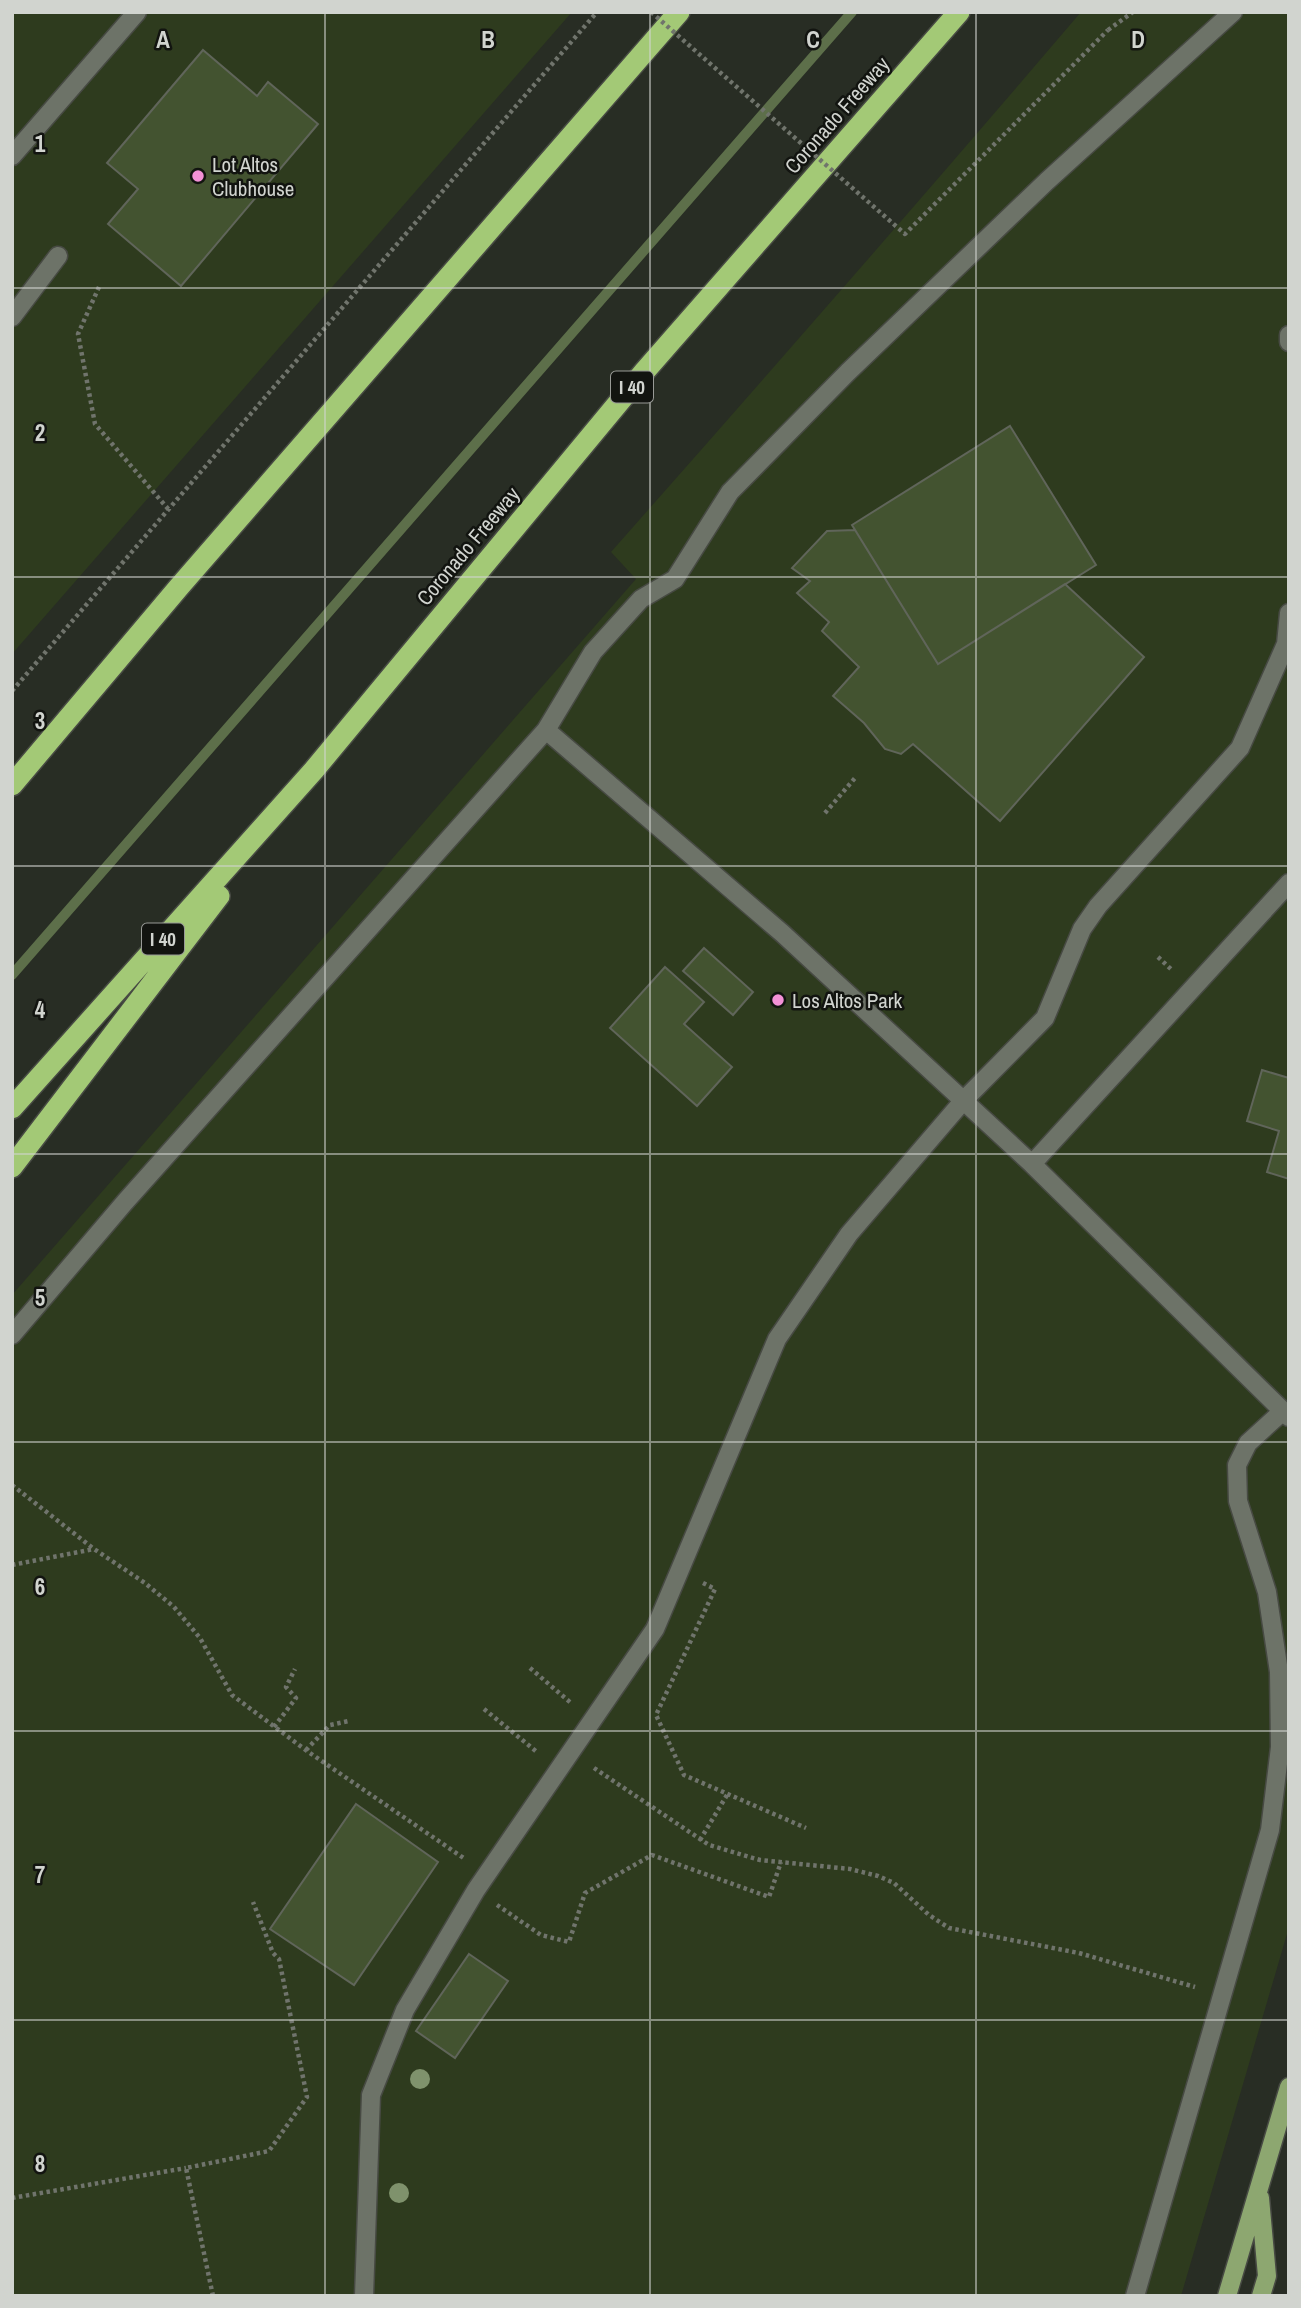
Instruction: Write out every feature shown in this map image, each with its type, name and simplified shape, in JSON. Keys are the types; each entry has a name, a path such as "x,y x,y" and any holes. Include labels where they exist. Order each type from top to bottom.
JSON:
{"highway":[{"path":"12,785 179,587 679,12"},
{"name":"Coronado Freeway","path":"12,1108 314,770 644,372 959,12"},
{"path":"12,768 179,587"},
{"path":"12,1167 314,770"}],"main road":[{"path":"1227,2296 1289,2087"},
{"path":"1259,2188 1267,2276 1261,2296"}],"street":[{"path":"12,156 137,12"},
{"path":"12,1335 125,1202 546,730 593,652 641,599 675,579 730,492 858,363 1037,191 1233,12"},
{"path":"12,317 58,256"},
{"path":"1289,335 1289,342"},
{"path":"364,2296 371,2095 405,2010 476,1891 655,1629 778,1339 849,1234 963,1101 1045,1018 1082,929 1098,906 1240,748 1286,644 1289,613"},
{"path":"546,730 782,933 1032,1164 1286,1414 1248,1443 1237,1465 1238,1501 1267,1592 1279,1672 1280,1747 1270,1830 1135,2296"},
{"path":"1032,1164 1289,883"}],"path":[{"path":"12,691 597,12"},
{"path":"651,12 905,234 1108,30 1133,12"},
{"path":"99,287 78,334 95,424 169,510"},
{"path":"825,813 855,778"},
{"path":"12,1485 174,1607 200,1638 232,1695 306,1750 487,1875"},
{"path":"12,1565 94,1549"},
{"path":"681,1570 715,1589 656,1715 684,1775 806,1828"},
{"path":"530,1668 593,1722"},
{"path":"274,1727 296,1698 286,1686 295,1669"},
{"path":"484,1709 560,1770"},
{"path":"306,1750 330,1725 349,1721"},
{"path":"572,1753 701,1840 737,1854 781,1862 850,1869 878,1876 894,1883 929,1915 949,1928 1079,1953 1195,1987"},
{"path":"701,1840 727,1794"},
{"path":"476,1891 541,1935 569,1942 585,1893 652,1855 769,1897 781,1862"},
{"path":"12,2198 269,2151 307,2097 279,1959 274,1954 253,1902"},
{"path":"187,2168 213,2296"}],"green space":[{"path":"12,12 572,12 12,654"},
{"name":"Los Altos Park","path":"1081,12 1289,12 1289,1927 1181,2296 12,2296 12,1295 636,579 611,552"}],"building":[{"name":"Lot Altos Clubhouse","path":"203,50 257,96 268,82 318,124 181,286 108,224 138,189 107,163"},
{"path":"1010,426 1096,565 938,664 852,525"},
{"path":"855,530 938,664 1065,584 1144,657 1000,821 913,744 901,754 885,749 864,723 833,696 859,667 822,631 829,622 797,593 810,581 792,568 827,531"},
{"path":"704,948 753,992 733,1015 683,971"},
{"path":"665,967 704,1002 684,1024 732,1067 697,1106 610,1028"},
{"path":"1262,1070 1289,1078 1289,1179 1267,1172 1279,1131 1247,1121"},
{"path":"356,1804 438,1862 354,1985 270,1929"},
{"path":"469,1954 508,1981 455,2058 416,2031"}],"waterway":[{"path":"12,975 852,12"}],"place":[{"name":"Lot Altos Clubhouse","path":"198,176"},
{"name":"Los Altos Park","path":"778,1000"}]}
